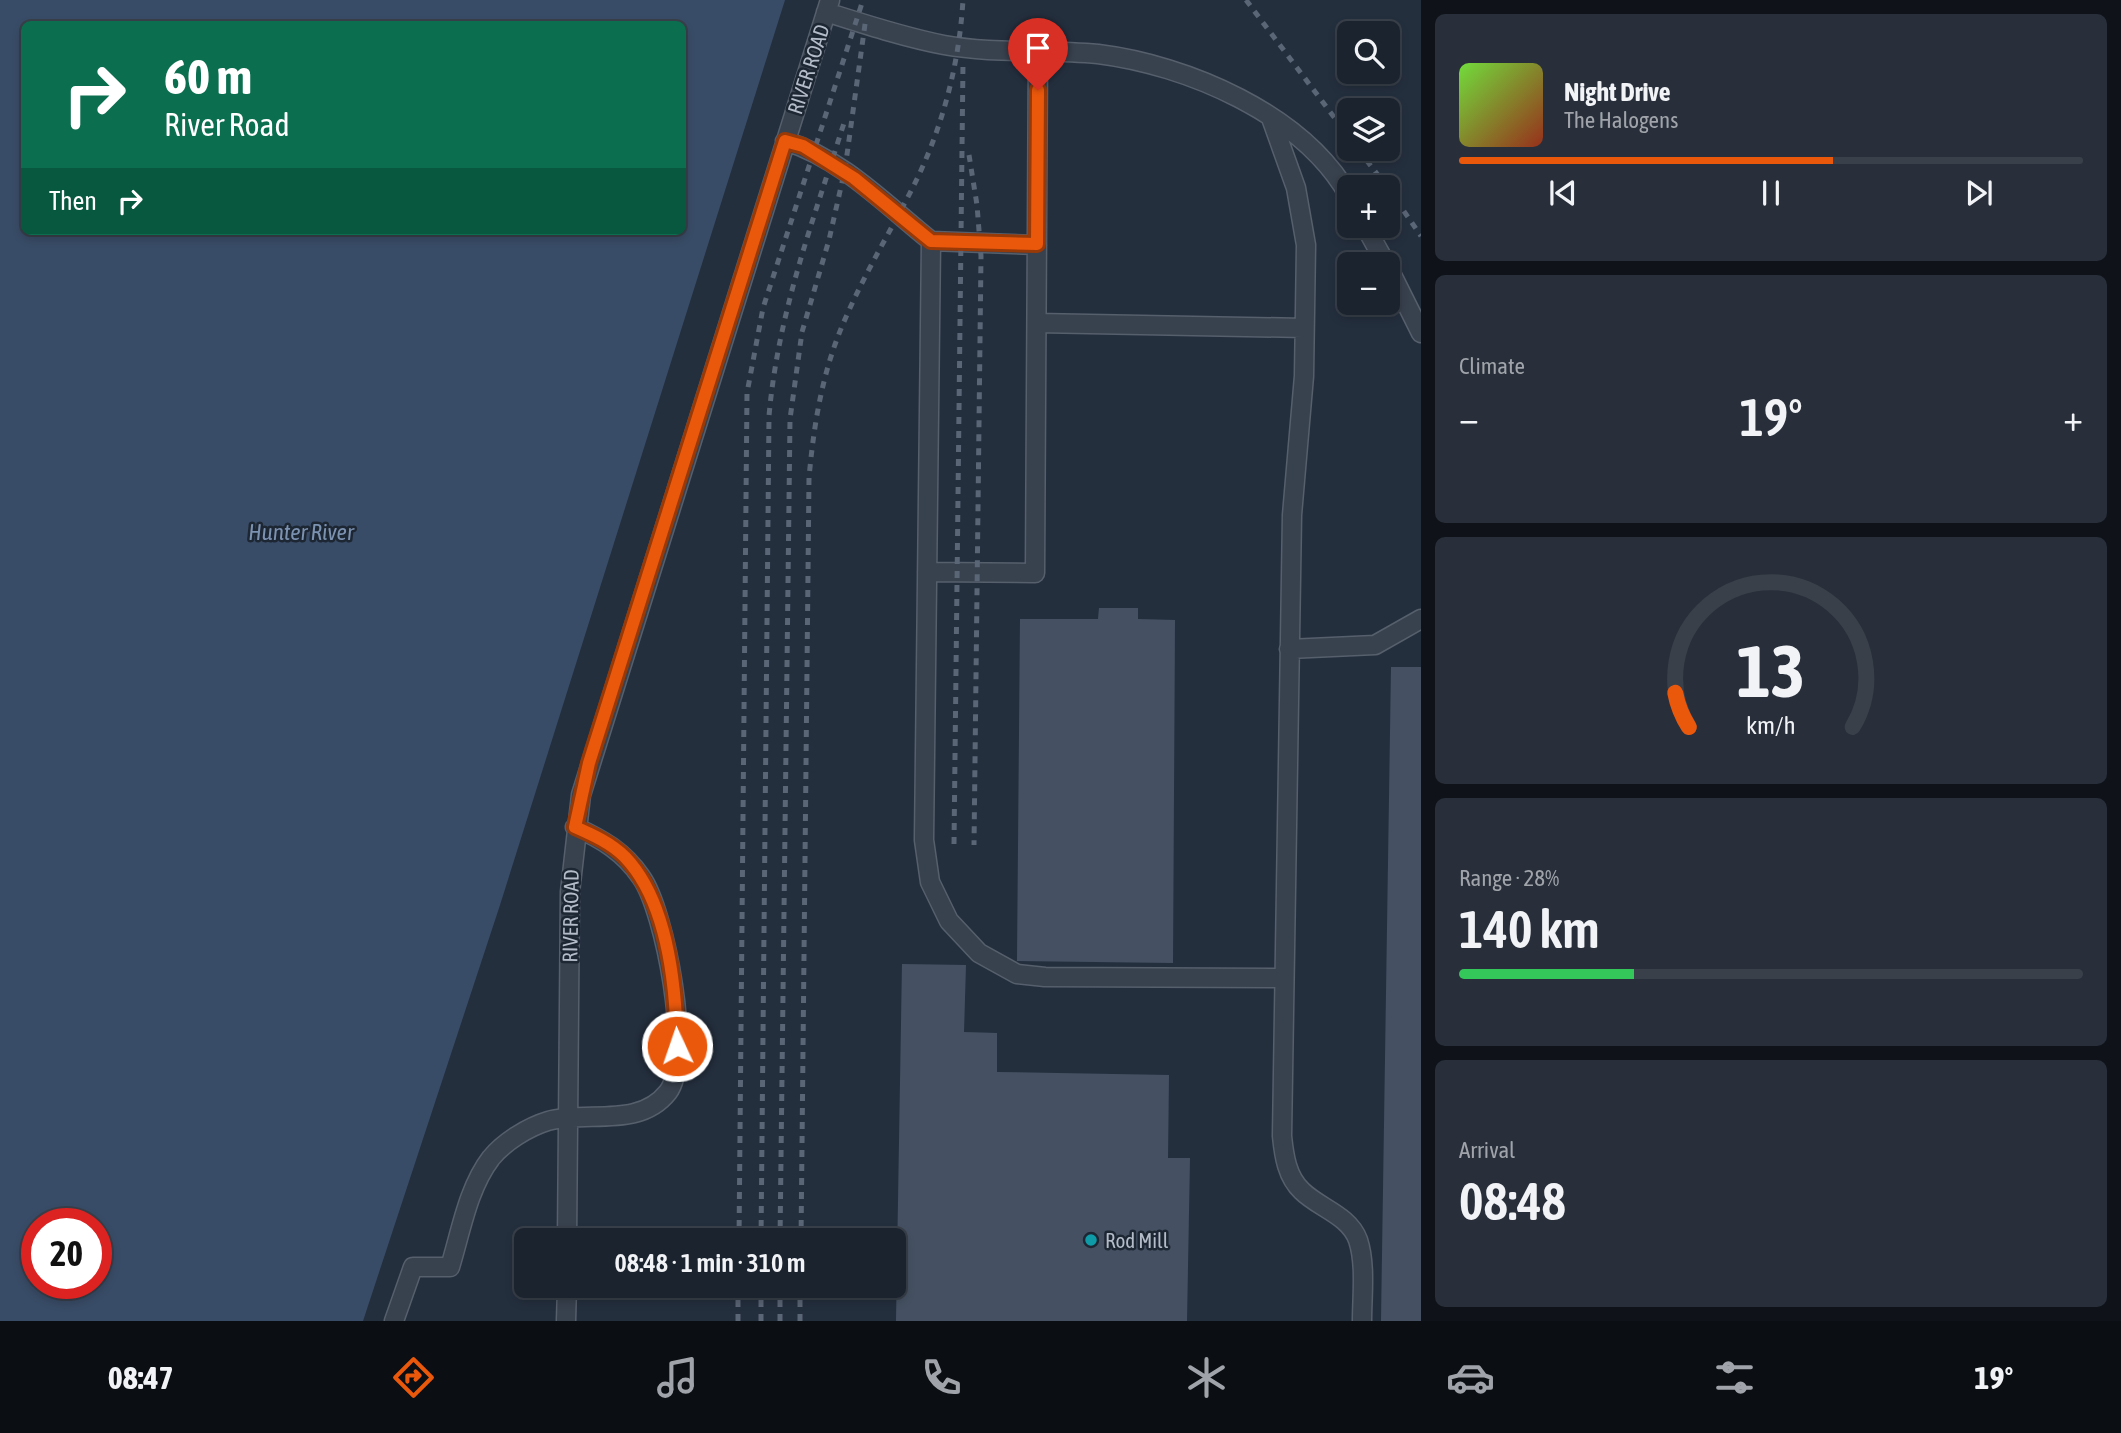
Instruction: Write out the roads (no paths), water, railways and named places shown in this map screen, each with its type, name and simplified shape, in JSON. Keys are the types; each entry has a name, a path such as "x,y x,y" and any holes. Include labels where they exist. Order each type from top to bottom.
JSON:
{"lane":[{"path":"828,6 880,29 944,45 1100,55 1179,72 1220,89 1271,118 1315,149 1337,179"},
{"name":"RIVER ROAD","path":"567,1228 570,892 575,827 589,763 828,6"},
{"path":"928,572 1035,573 1038,51"},
{"path":"1271,118 1298,200 1306,245 1304,376 1292,515 1282,1136 1286,1165 1300,1190 1344,1219 1357,1239 1361,1263 1362,1321"},
{"path":"785,141 803,146 854,178 931,241 1037,244"},
{"path":"931,241 924,839 930,882 949,921 979,953 1017,974 1045,977 1284,978"},
{"path":"1400,292 1421,333"},
{"path":"1037,323 1304,328"},
{"path":"1289,649 1375,645 1421,619"},
{"path":"394,1321 413,1267 450,1267 474,1187 492,1158 517,1135 548,1121 629,1114 651,1107 669,1091 678,1069 677,1023 671,977 655,904 642,878 624,856 601,838 575,827"},
{"path":"566,1298 566,1321"}],"water":[{"name":"Hunter River","path":"0,0 785,0 500,905 363,1321 0,1321"}],"railway":[{"path":"739,1228 747,393 763,308 863,0"},
{"path":"801,1228 809,478 814,436 821,396 838,336 861,284 923,167 940,121 958,49 963,0"},
{"path":"1246,0 1337,121"},
{"path":"780,1228 790,419 802,332 829,240 845,169 866,17"},
{"path":"954,844 963,63"},
{"path":"761,1228 769,416 780,341 798,268 844,123"},
{"path":"969,155 981,256 974,845"},
{"path":"1367,161 1378,175"},
{"path":"1400,205 1421,236"},
{"path":"738,1298 738,1321"},
{"path":"761,1298 761,1321"},
{"path":"780,1298 780,1321"},
{"path":"800,1298 800,1321"}],"place":[{"name":"Rod Mill","path":"1091,1240"}]}
